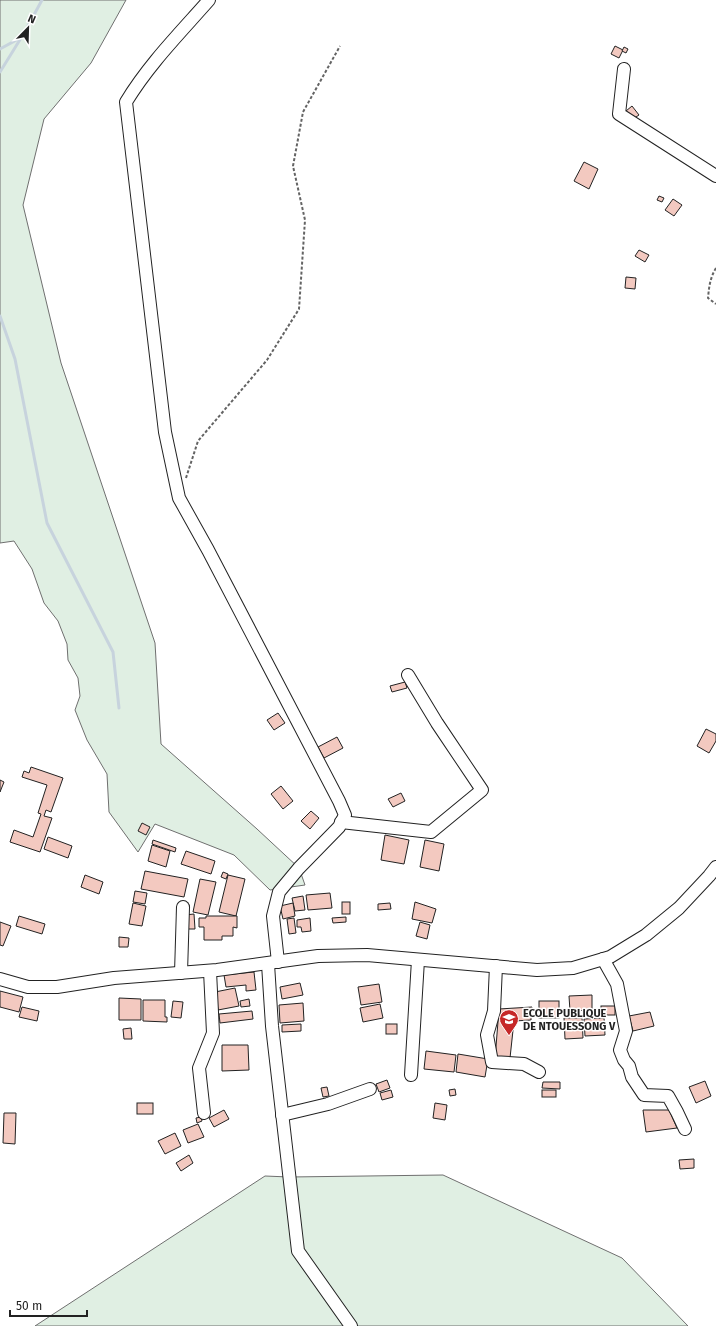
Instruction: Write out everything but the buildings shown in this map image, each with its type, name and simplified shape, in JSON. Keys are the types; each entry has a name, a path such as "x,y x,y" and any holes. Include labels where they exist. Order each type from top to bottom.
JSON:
{"street":[{"path":"209,0 153,63 126,102 165,432 179,498 208,550 339,801 344,815 339,827 299,868 279,892 273,916 272,1026 298,1252 351,1326"},
{"path":"624,69 619,114 716,176"},
{"path":"341,822 432,832 482,790 408,675"},
{"path":"0,979 28,987 57,987 114,978 210,971 318,956 367,955 536,970 573,968 610,957 646,935 679,908 709,876 716,866"},
{"path":"181,973 183,907"},
{"path":"603,959 617,984 626,1031 620,1050 624,1060 629,1066 632,1077 644,1095 668,1096 685,1129"},
{"path":"411,1075 418,960"},
{"path":"496,966 494,1011 487,1035 492,1062 524,1064 539,1072"},
{"path":"204,1113 199,1068 213,1033 210,971"},
{"path":"282,1115 328,1104 370,1090"}],"path":[{"path":"179,498 198,441 267,360 299,309 305,220 293,166 303,112 340,46"},
{"path":"716,268 709,286 708,298 716,304"}],"green space":[{"path":"0,0 126,0 91,63 44,119 23,205 61,363 155,643 161,744 299,868 305,885 270,890 234,855 155,824 138,852 109,812 107,774 87,740 75,710 80,696 78,678 68,660 67,644 58,621 44,603 32,569 14,541 0,543"},
{"path":"443,1175 622,1258 688,1326 35,1326 265,1176"}],"waterway":[{"path":"0,49 22,37 42,0"},
{"path":"0,72 21,38"},
{"path":"0,316 15,359 47,523 113,652 119,708"}],"place":[{"name":"ECOLE PUBLIQUE DE NTOUESSONG V","path":"509,1036"}]}
